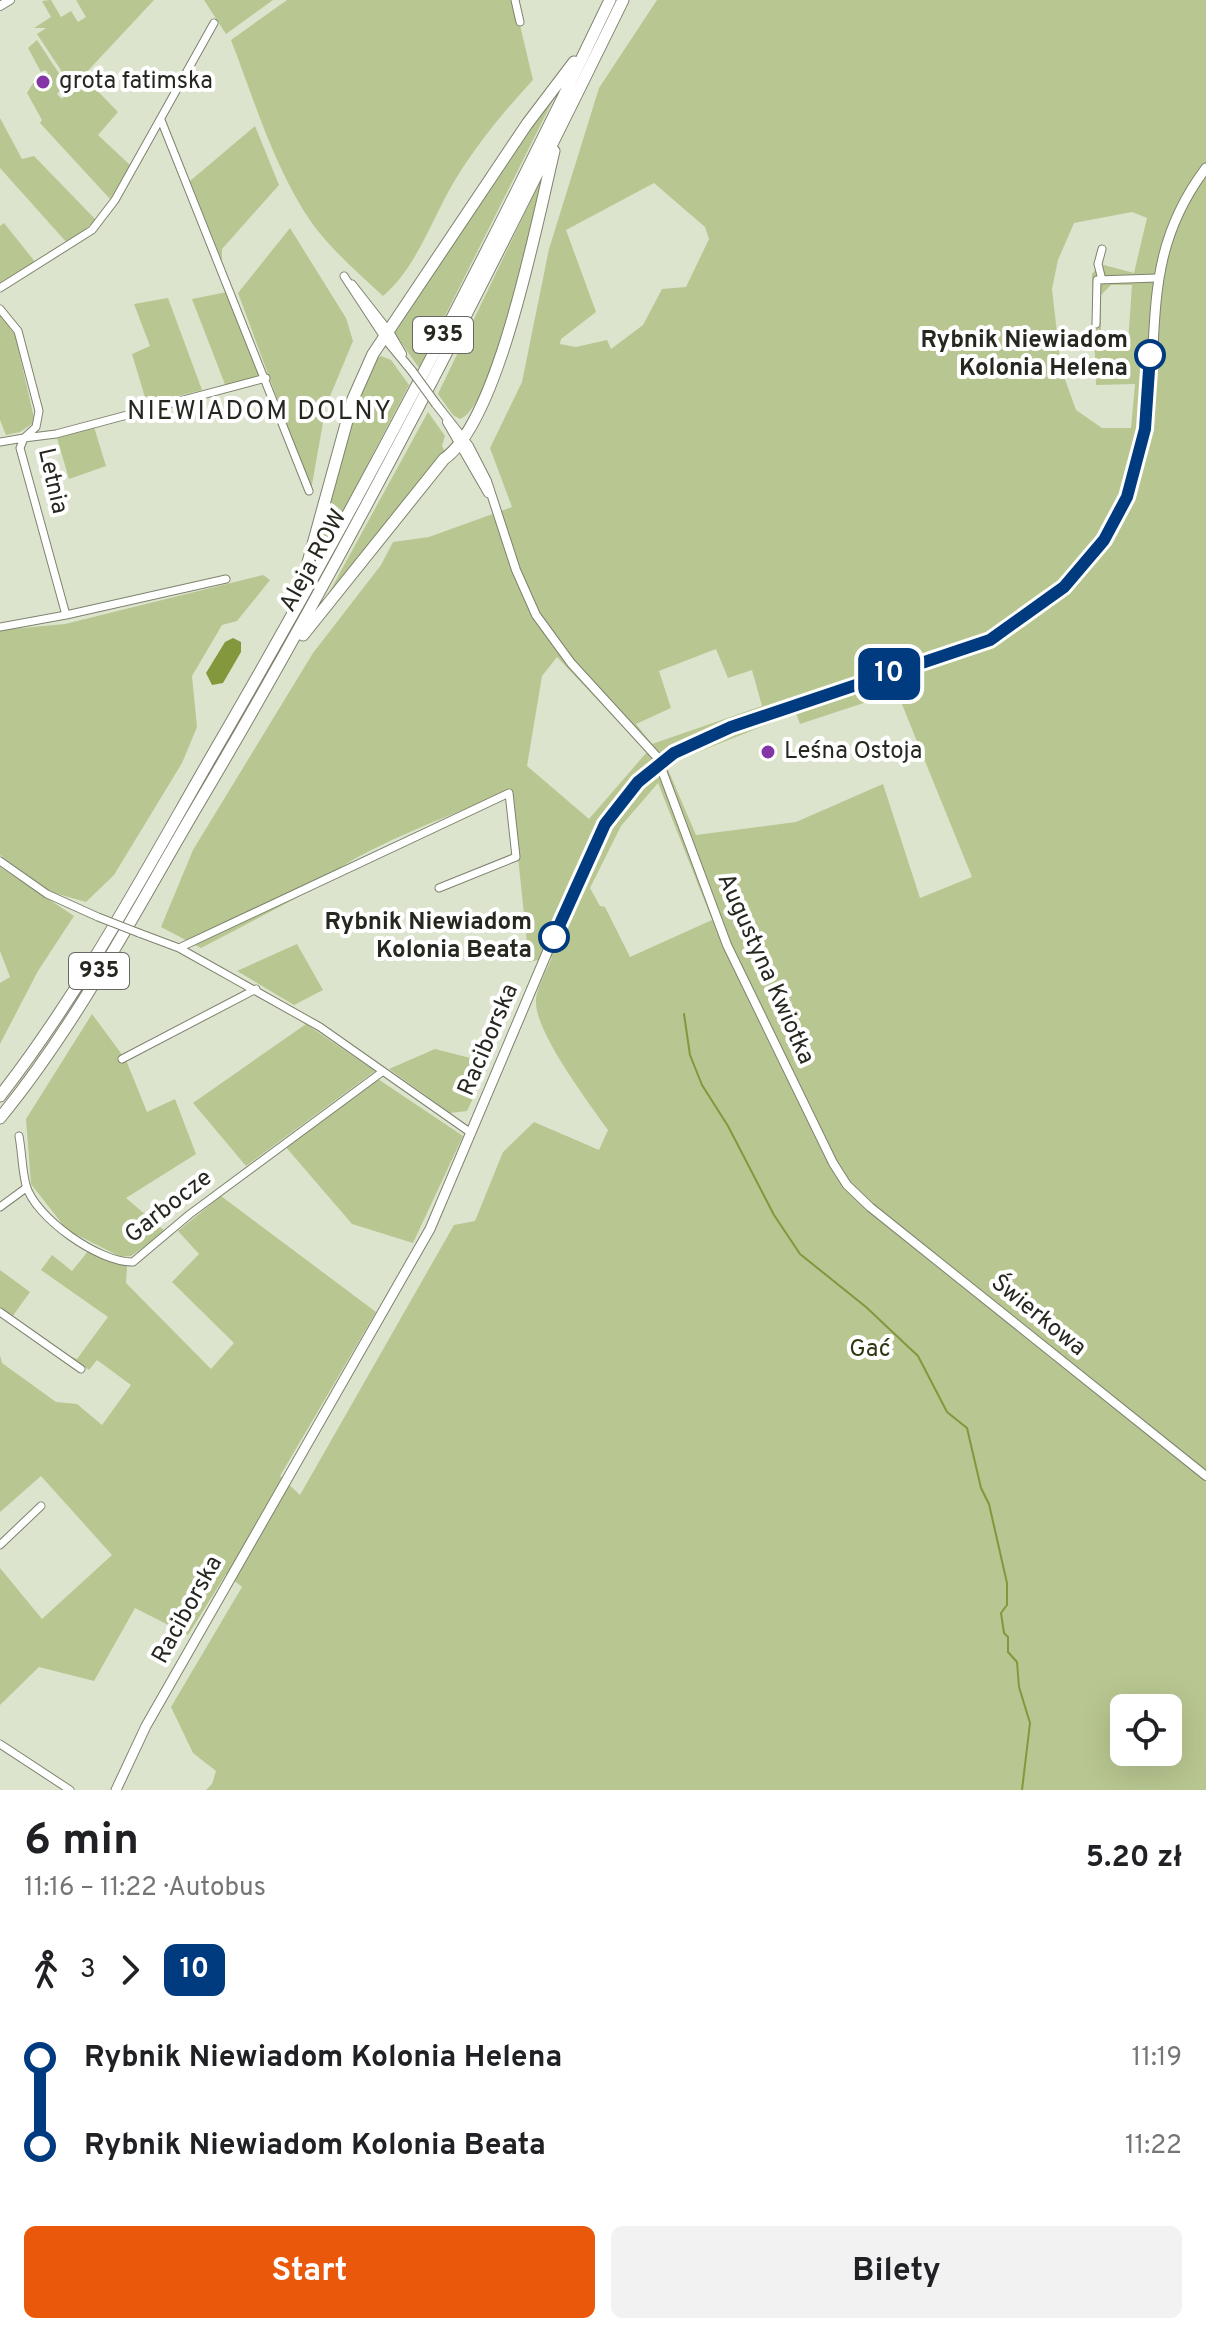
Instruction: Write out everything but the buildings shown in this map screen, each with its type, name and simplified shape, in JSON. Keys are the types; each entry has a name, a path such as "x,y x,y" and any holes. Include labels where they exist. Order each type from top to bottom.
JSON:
{"main road":[{"name":"Aleja ROW","path":"0,1096 77,986 287,628 415,390 610,0"},
{"name":"Aleja ROW","path":"0,1118 63,1029 287,654 412,423 623,0"},
{"path":"287,628 353,399 386,333 527,124 591,39"},
{"path":"287,654 461,441 487,392 506,342 559,131"},
{"name":"Raciborska","path":"116,1790 138,1741 178,1669 430,1229 595,842 625,796 659,764 689,745 731,727 990,640 1064,587 1090,559 1118,517 1137,470 1147,417 1157,278 1172,229 1206,168"}],"street":[{"path":"0,6 10,0"},
{"path":"515,0 520,22"},
{"path":"0,288 92,230 115,200 214,23"},
{"path":"161,120 309,491"},
{"path":"1102,249 1098,264 1102,280"},
{"path":"386,333 344,276 386,333"},
{"path":"1096,324 1097,280 1157,278"},
{"path":"0,309 18,331 39,411 36,427 24,438 0,442"},
{"name":"Augustyna Kwiotka","path":"386,333 445,416 491,497 516,570 541,623 571,663 649,746 659,764 732,956 833,1163 847,1185"},
{"name":"Letnia","path":"66,615 20,448 24,438 56,434 266,378"},
{"path":"0,627 226,579"},
{"path":"179,948 509,793 516,857 439,888"},
{"path":"0,861 47,894 179,948 256,989 320,1027 471,1133"},
{"path":"122,1059 256,989"},
{"name":"Garbocze","path":"26,1188 64,1233 121,1262 133,1262 200,1207 382,1072"},
{"path":"0,1207 26,1188 19,1136"},
{"name":"Świerkowa","path":"847,1185 870,1207 1206,1476"},
{"path":"0,1312 81,1369"},
{"path":"0,1545 41,1506"},
{"path":"0,1744 70,1790"}],"green space":[{"path":"51,0 61,17 71,11 78,22 86,17 76,0 154,0 83,76 118,112 98,135 130,165 110,199 40,123 42,120 27,93 35,80 48,73 45,70 41,72 28,48 37,40 66,84 57,94 62,99 72,87 37,34 46,28 34,28 51,17 42,1"},
{"path":"204,0 273,0 226,34"},
{"path":"287,0 514,0 533,80 469,159 413,259 383,296 330,245 300,205 267,136 231,40"},
{"name":"Gać","path":"657,0 1206,0 1206,1790 206,1790 212,1784 216,1771 193,1753 171,1707 242,1587 226,1574 188,1635 135,1608 94,1681 39,1667 0,1705 0,1568 42,1619 112,1555 41,1476 0,1512 0,1355 2,1363 56,1402 77,1404 102,1425 131,1385 97,1360 89,1370 64,1354 77,1359 108,1317 41,1270 52,1255 72,1271 89,1250 127,1267 126,1283 211,1369 234,1343 172,1282 199,1254 178,1231 221,1196 376,1312 280,1476 300,1495 454,1225 475,1221 503,1152 534,1122 599,1150 608,1130 566,1069 539,1017 537,993 552,957 529,962 511,790 379,846 333,873 321,885 201,948 161,927 193,850 313,653 381,565 393,542 429,537 512,507 490,448 522,382 549,249 599,88","holes":["654,183 705,227 709,239 686,287 662,289 643,325 611,349 607,340 576,347 560,344 561,339 596,312 566,230","1132,212 1147,218 1134,273 1100,264 1092,274 1096,385 1135,384 1131,428 1102,428 1076,410 1061,368 1052,289 1058,260 1074,223","1111,285 1132,285 1128,343 1101,343 1101,295","716,649 728,678 752,670 762,706 652,744 636,724 671,708 659,671","557,657 647,752 589,819 527,766 542,676","897,692 972,877 920,898 883,784 796,822 696,835 666,765 796,713 800,724","658,783 712,920 630,957 605,907 600,906 590,888 621,826"]},
{"path":"564,78 419,368 393,331"},
{"path":"0,118 22,159 34,156 96,220 68,244 0,168"},
{"path":"255,126 279,185 222,249 222,261 190,181"},
{"path":"544,173 499,347 473,407 460,419 453,415 438,394"},
{"path":"4,223 36,263 0,285 0,226"},
{"path":"290,228 346,318 353,341 326,406 311,490 238,293"},
{"path":"227,292 262,376 226,387 192,299"},
{"path":"168,298 202,390 147,404 132,354 150,346 134,304"},
{"path":"0,314 15,335 35,422 20,432 6,435 0,420"},
{"path":"381,356 391,360 409,385 307,580 357,401 376,359"},
{"path":"428,412 445,436 442,446 445,451 319,611"},
{"path":"94,427 106,466 69,479 57,438"},
{"path":"263,575 270,580 237,621 222,625 192,676 197,727 182,763 114,875 86,902 51,892 0,855 0,630 65,624"},
{"path":"0,867 74,916 38,971 0,1044 0,983 10,977 0,951"},
{"path":"297,944 323,990 294,1005 237,971"},
{"path":"92,1014 126,1060 147,1112 175,1099 196,1154 126,1198 166,1232 131,1256 121,1257 67,1230 31,1184 26,1119"},
{"path":"306,1024 375,1071 246,1166 193,1103"},
{"path":"435,1049 490,1063 467,1111 450,1113 389,1069"},
{"path":"378,1079 463,1136 413,1243 352,1224 285,1146"},
{"path":"0,1270 30,1292 12,1317 0,1309"}],"shaded area":[{"path":"233,638 241,642 241,652 223,683 212,685 206,673 225,642"}],"waterway":[{"path":"684,1014 690,1055 702,1085 728,1126 774,1215 800,1254 866,1307 918,1356 947,1412 967,1428 1007,1583 1007,1605 1001,1613 1004,1633 1008,1637 1008,1652 1017,1662 1019,1687 1030,1723 1022,1790"}],"bus line":[{"name":"10","path":"554,937 605,824 638,782 674,753 731,727 990,640 1028,616 1064,587 1104,540 1127,497 1137,470 1147,417 1150,355"}],"place":[{"name":"grota fatimska","path":"43,82"},
{"name":"Rybnik Niewiadom Kolonia Helena","path":"1150,355"},
{"name":"Leśna Ostoja","path":"768,752"},
{"name":"Rybnik Niewiadom Kolonia Beata","path":"554,937"}],"district":[{"name":"NIEWIADOM DOLNY","path":"260,412"}]}
